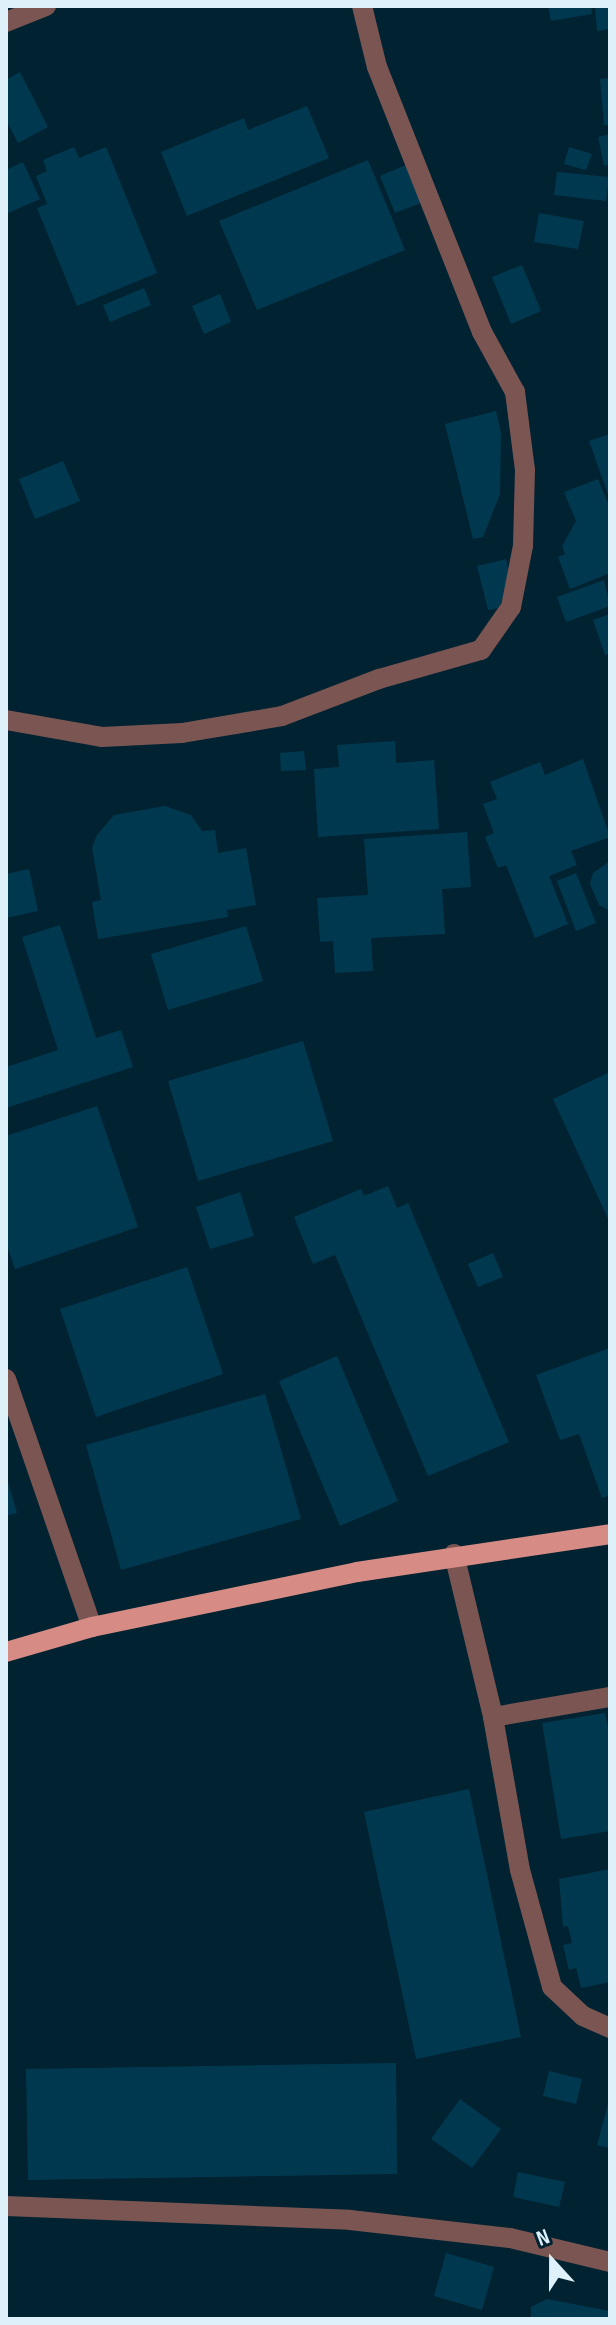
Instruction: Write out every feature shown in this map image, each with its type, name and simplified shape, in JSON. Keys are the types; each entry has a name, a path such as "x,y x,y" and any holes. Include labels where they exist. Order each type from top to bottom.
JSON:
{"main road":[{"path":"6,1652 92,1627 454,1554 610,1534"}],"street":[{"path":"6,22 46,6"},
{"path":"6,720 102,737 182,733 282,716 379,679 481,650 511,607 523,546 525,470 515,392 482,332 377,67 362,6"},
{"path":"6,1379 92,1627"},
{"path":"454,1554 493,1717 520,1870 552,1987 583,2016 610,2028"},
{"path":"493,1717 610,1697"},
{"path":"6,2206 350,2220 510,2238 610,2262"}],"building":[{"path":"548,6 591,6 592,14 551,21"},
{"path":"595,6 610,6 610,29 597,31"},
{"path":"20,72 48,127 18,143 6,120 6,80"},
{"path":"610,78 610,125 604,125 600,79"},
{"path":"307,106 329,158 187,216 161,152 244,118 248,130"},
{"path":"610,134 610,164 604,166 598,137"},
{"path":"74,147 79,158 106,147 157,273 77,306 37,208 47,204 36,176 47,171 43,160"},
{"path":"569,147 592,154 586,170 564,164"},
{"path":"368,160 405,250 257,310 219,221"},
{"path":"23,162 40,199 6,214 6,170"},
{"path":"406,165 421,203 395,213 380,176"},
{"path":"557,172 609,177 606,201 554,195"},
{"path":"539,213 584,221 578,249 534,242"},
{"path":"522,265 541,311 511,324 492,277"},
{"path":"144,288 151,305 110,322 103,305"},
{"path":"220,294 231,322 204,334 192,306"},
{"path":"496,411 501,433 500,494 483,537 473,539 445,424"},
{"path":"610,434 610,500 589,441"},
{"path":"63,461 80,501 35,519 19,479"},
{"path":"598,479 610,508 610,573 570,589 558,557 565,554 562,546 576,521 564,492"},
{"path":"506,559 511,583 498,608 488,610 477,566"},
{"path":"604,580 610,606 566,622 557,597"},
{"path":"610,614 610,654 605,655 593,620"},
{"path":"395,741 396,763 434,760 439,829 318,837 314,769 339,767 337,745"},
{"path":"304,751 306,770 281,771 280,753"},
{"path":"583,759 610,837 571,851 577,865 549,876 568,924 535,938 506,865 498,868 485,837 494,833 483,804 497,799 490,782 540,762 545,775"},
{"path":"165,806 191,815 202,831 215,830 218,853 246,848 256,905 227,910 228,917 98,939 92,902 101,900 92,848 97,835 114,815"},
{"path":"467,832 471,887 442,889 445,934 371,938 373,971 335,973 333,941 320,942 317,898 368,895 364,839"},
{"path":"610,861 610,911 599,905 590,884 593,873"},
{"path":"29,869 38,911 6,918 6,874"},
{"path":"576,873 596,923 576,931 557,881"},
{"path":"60,925 96,1038 121,1030 133,1067 6,1108 6,1067 58,1050 22,937"},
{"path":"246,926 263,981 168,1010 151,954"},
{"path":"303,1041 333,1141 198,1181 168,1081"},
{"path":"610,1072 610,1223 553,1099"},
{"path":"97,1106 138,1227 15,1269 6,1243 6,1136"},
{"path":"388,1186 397,1208 408,1203 509,1442 428,1476 335,1255 313,1264 294,1217 361,1189 364,1196"},
{"path":"240,1192 254,1236 210,1249 196,1207"},
{"path":"493,1253 503,1277 478,1287 468,1264"},
{"path":"187,1267 223,1374 96,1417 60,1309"},
{"path":"610,1348 610,1495 602,1498 579,1434 560,1440 536,1375"},
{"path":"337,1356 398,1501 340,1526 279,1381"},
{"path":"265,1394 301,1519 121,1570 86,1445"},
{"path":"6,1476 17,1513 6,1516"},
{"path":"605,1713 610,1737 610,1831 561,1839 542,1723"},
{"path":"469,1789 521,2037 416,2059 364,1812"},
{"path":"610,1869 610,1982 581,1988 576,1968 569,1970 563,1945 572,1943 568,1926 563,1927 559,1879"},
{"path":"396,2063 397,2174 28,2180 26,2069"},
{"path":"549,2071 582,2079 576,2104 543,2096"},
{"path":"460,2099 501,2129 472,2168 431,2139"},
{"path":"610,2100 610,2148 597,2145"},
{"path":"518,2172 565,2182 559,2207 513,2197"},
{"path":"446,2253 494,2267 482,2310 434,2296"},
{"path":"547,2299 610,2311 610,2319 531,2319 531,2307"}]}
